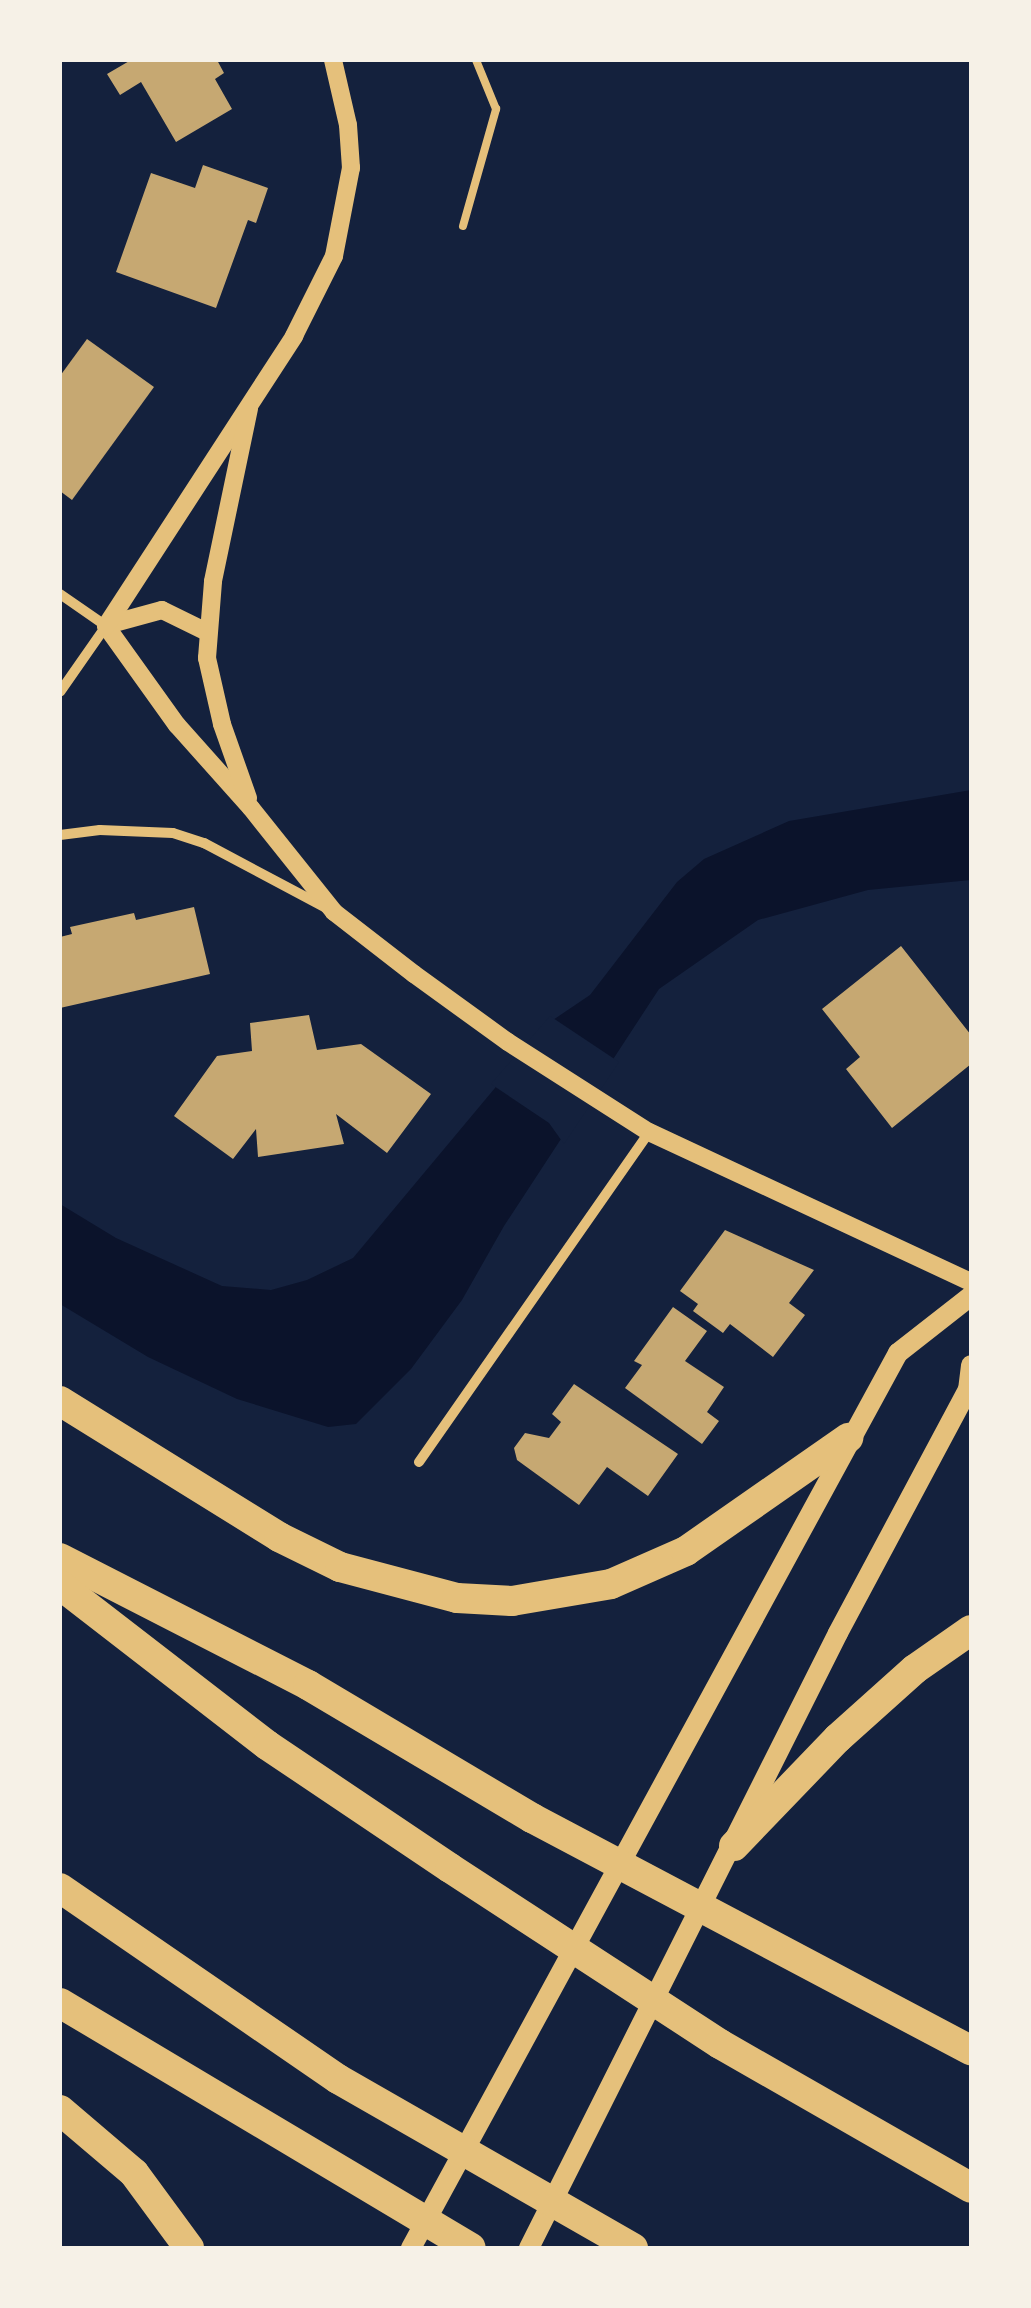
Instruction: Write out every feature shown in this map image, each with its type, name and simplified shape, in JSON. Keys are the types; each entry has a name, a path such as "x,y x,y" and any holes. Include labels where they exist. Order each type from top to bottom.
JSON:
{"highway":[{"path":"60,1401 279,1537 340,1567 457,1598 512,1601 610,1584 686,1551 848,1438"},
{"path":"60,1558 308,1685 532,1818 971,2050"},
{"path":"60,1586 266,1745 450,1868 720,2044 971,2188"},
{"path":"734,1846 838,1738 915,1669 971,1630"},
{"path":"60,1888 338,2079 633,2248"},
{"path":"60,2003 471,2248"},
{"path":"60,2110 134,2174 188,2248"}],"main road":[{"path":"411,2248 848,1438 898,1353 971,1296"},
{"path":"529,2248 838,1633 968,1390 971,1365"}],"street":[{"path":"60,692 316,298 346,209 351,168 348,125 333,60"},
{"path":"250,400 207,632 210,684 251,808"},
{"path":"60,594 106,626 177,725 251,808 334,912"},
{"path":"106,626 143,612 162,610 207,632"},
{"path":"60,835 100,830 173,833 204,843 334,912 508,1042 649,1132 971,1282"},
{"path":"419,1462 649,1132"}],"lane":[{"path":"463,226 496,109 476,60"}],"water":[{"path":"971,790 971,880 868,890 758,920 659,989 504,1226 462,1300 411,1369 356,1424 328,1427 237,1399 148,1357 60,1304 60,1204 116,1238 222,1286 271,1290 307,1280 353,1258 550,1022 590,995 677,882 704,859 789,821"}],"pier":[{"path":"550,1016 619,1062 564,1144 549,1123 491,1084"}],"building":[{"path":"131,60 217,60 224,73 215,79 232,109 176,142 141,82 120,95 107,74"},
{"path":"203,165 268,188 256,223 248,220 216,308 116,272 151,173 195,188"},
{"path":"87,339 154,387 72,500 60,491 60,376"},
{"path":"194,907 210,974 60,1008 60,937 72,934 70,927 134,913 136,920"},
{"path":"901,946 971,1035 971,1064 892,1128 846,1069 860,1057 822,1009"},
{"path":"309,1015 317,1050 361,1044 431,1094 387,1153 336,1114 344,1144 258,1157 256,1129 233,1159 174,1116 217,1056 252,1051 250,1023"},
{"path":"725,1230 814,1270 789,1303 805,1315 773,1357 730,1324 723,1333 693,1311 698,1304 680,1291"},
{"path":"673,1307 707,1331 685,1361 724,1387 707,1412 719,1421 702,1444 625,1388 642,1365 634,1361"},
{"path":"574,1384 678,1454 648,1496 607,1467 579,1505 517,1460 514,1448 525,1433 549,1438 561,1422 552,1414"}]}
